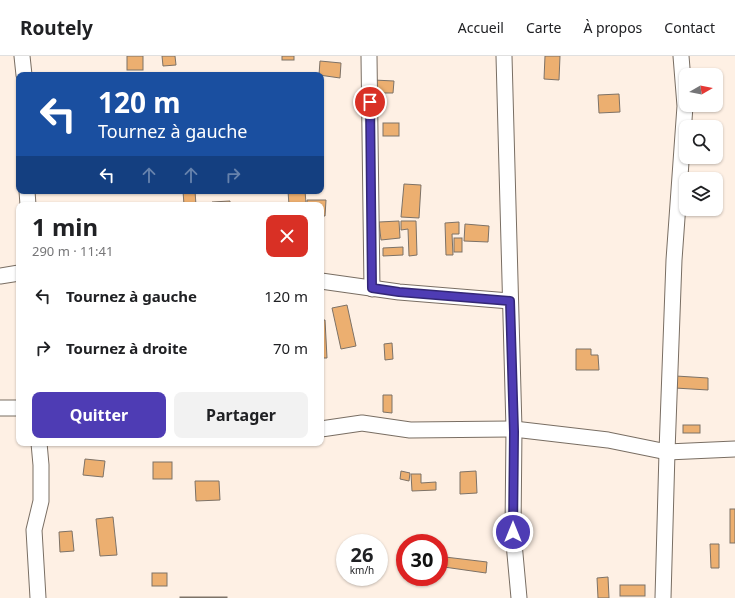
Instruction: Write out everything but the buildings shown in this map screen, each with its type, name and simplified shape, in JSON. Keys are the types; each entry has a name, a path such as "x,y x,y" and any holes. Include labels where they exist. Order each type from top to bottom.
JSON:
{"street":[{"path":"22,56 24,72"},
{"path":"369,56 372,288"},
{"path":"504,56 514,430 513,532 519,598"},
{"path":"664,598 667,452 674,260 685,106 681,56"},
{"path":"0,276 16,273"},
{"path":"324,281 399,292 510,301"},
{"path":"0,408 16,408"},
{"path":"324,429 362,423 410,430 514,430 608,440 667,452 735,449"},
{"path":"38,598 34,530 41,501 40,446"}],"route":[{"path":"370,102 372,288 399,292 510,301 514,432 513,532"}]}
